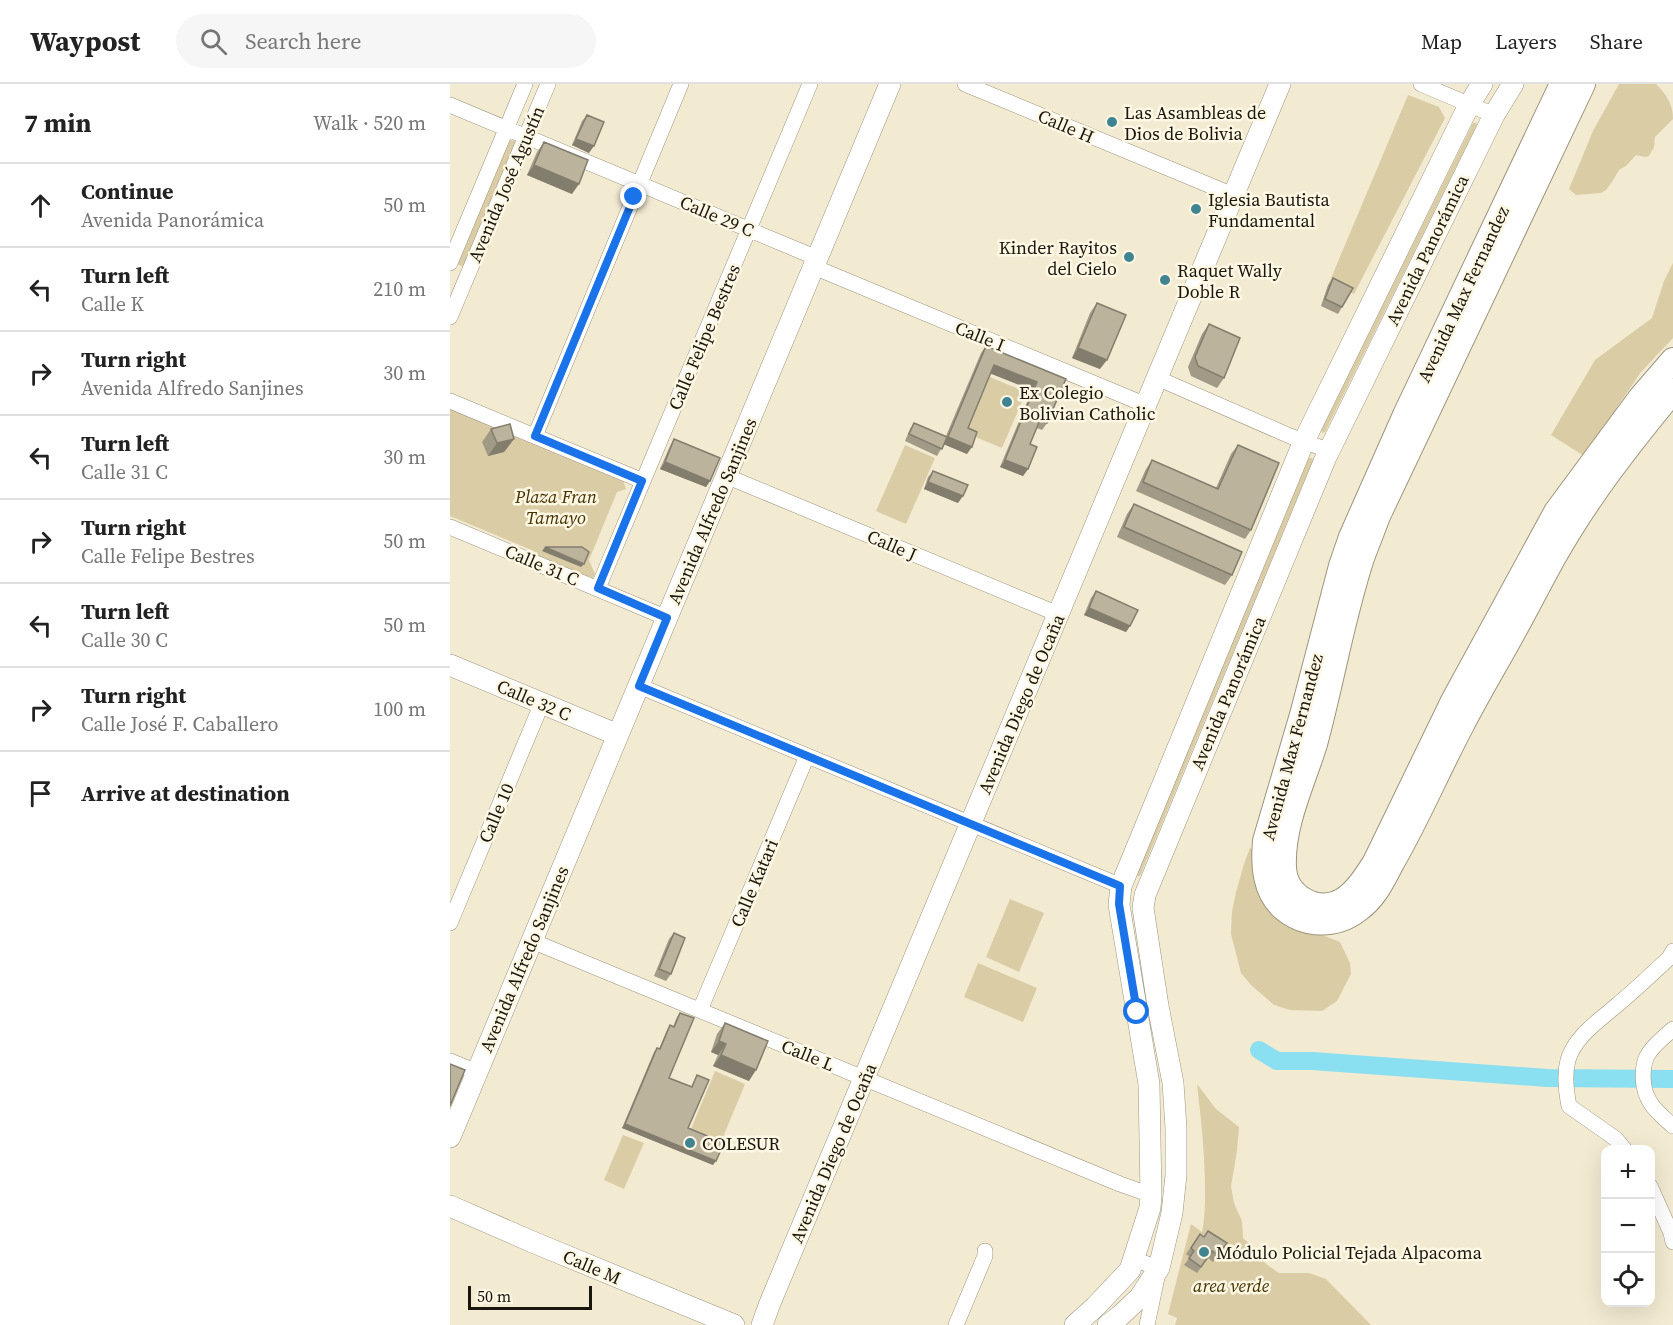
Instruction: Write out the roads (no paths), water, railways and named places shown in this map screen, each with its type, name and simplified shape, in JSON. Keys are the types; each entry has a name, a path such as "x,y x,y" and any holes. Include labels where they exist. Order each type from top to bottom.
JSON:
{"main road":[{"name":"Avenida Alfredo Sanjines","path":"450,1137 890,84"},
{"name":"Avenida Diego de Ocaña","path":"762,1325 1280,84"},
{"name":"Avenida Panorámica","path":"1075,1325 1130,1270 1150,1208 1149,1084 1119,904 1120,886 1304,441 1469,105 1482,84"},
{"name":"Avenida Panorámica","path":"1108,1325 1140,1297 1159,1268 1174,1202 1176,1128 1173,1083 1156,995 1143,908 1145,895 1329,451 1494,115 1513,84"},
{"name":"Avenida Max Fernandez","path":"1562,84 1405,415 1360,539 1356,579 1314,744 1291,818 1285,846 1284,870 1287,882 1293,893 1301,899 1321,905 1332,904 1353,892 1364,879 1414,802 1453,701 1556,512 1582,494 1673,391"},
{"name":"Avenida Max Fernandez","path":"1360,539 1383,505 1582,84"},
{"name":"Avenida Max Fernandez","path":"1582,494 1641,397 1673,360"},
{"name":"Calle 32 C","path":"450,665 618,735"},
{"path":"1120,886 1145,895"},
{"path":"1151,1195 1174,1202"},
{"name":"Calle M","path":"450,1206 734,1325"}],"street":[{"name":"Avenida José Agustín","path":"450,263 525,84"},
{"name":"Avenida José Agustín","path":"450,317 548,84"},
{"path":"535,436 681,84"},
{"name":"Calle Felipe Bestres","path":"598,588 810,84"},
{"name":"Calle H","path":"965,84 1233,195"},
{"path":"1421,84 1494,115"},
{"name":"Calle 29 C","path":"450,105 749,230 815,263"},
{"name":"Calle I","path":"815,263 1146,405"},
{"path":"1157,378 1329,451"},
{"path":"450,400 642,481"},
{"name":"Calle J","path":"726,476 1058,614"},
{"name":"Calle 31 C","path":"450,527 667,618"},
{"path":"639,686 1120,886"},
{"name":"Calle 10","path":"450,923 542,703"},
{"name":"Calle Katari","path":"700,1010 807,756"},
{"name":"Calle L","path":"532,941 1151,1195"},
{"path":"1621,1145 1569,1106 1566,1071 1569,1057 1590,1027 1669,958 1673,951"},
{"path":"1673,1029 1647,1056 1643,1067 1644,1086 1649,1102 1673,1126"},
{"path":"450,1061 477,1072"},
{"path":"1655,1197 1673,1242"},
{"path":"956,1325 985,1256 985,1251"},
{"path":"1133,1259 1159,1268 1147,1325"}],"waterway":[{"path":"1259,1050 1277,1061 1312,1061 1547,1078 1673,1079"}],"place":[{"name":"Las Asambleas de Dios de Bolivia","path":"1112,122"},
{"name":"Iglesia Bautista Fundamental","path":"1196,209"},
{"name":"Kinder Rayitos del Cielo","path":"1129,257"},
{"name":"Raquet Wally Doble R","path":"1165,280"},
{"name":"Ex Colegio Bolivian Catholic","path":"1007,402"},
{"name":"COLESUR","path":"690,1143"},
{"name":"Módulo Policial Tejada Alpacoma","path":"1204,1252"}],"park label":[{"name":"Plaza Fran Tamayo","path":"556,506"},
{"name":"area verde","path":"1231,1285"}]}
